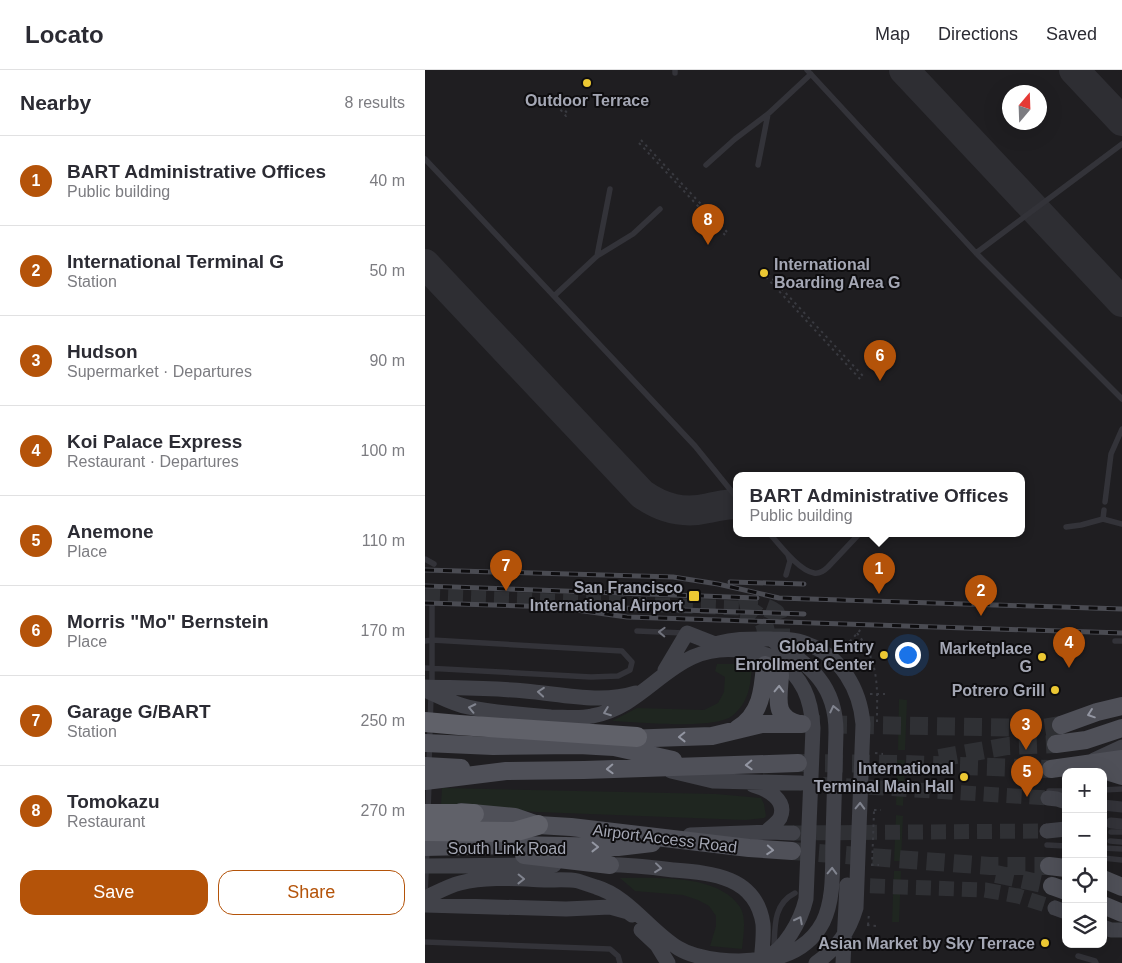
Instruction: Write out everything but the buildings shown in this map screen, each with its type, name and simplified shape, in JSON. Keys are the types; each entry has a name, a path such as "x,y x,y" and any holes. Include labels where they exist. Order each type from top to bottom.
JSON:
{"highway":[{"path":"425,722 538,738 637,738"},
{"path":"425,814 474,814"},
{"path":"425,822 538,825"},
{"path":"425,831 514,832 538,825"}],"main road":[{"path":"727,733 739,728 754,715 762,694 765,664"},
{"path":"579,745 637,738 712,736 761,724 802,724 786,720 780,712 780,675"},
{"path":"1061,725 1097,712 1122,706"},
{"path":"1065,743 1097,737 1122,728"},
{"path":"425,743 469,745 538,738 579,745 614,747 701,766"},
{"path":"1073,768 1122,759"},
{"path":"425,766 506,771 798,763"},
{"path":"425,781 506,771"},
{"path":"1107,771 1122,776"},
{"name":"Airport Access Road","path":"425,808 515,817 538,825 792,851"},
{"path":"514,855 618,847 677,839"},
{"path":"425,847 457,846 514,855 610,864"},
{"path":"1107,872 1122,875"},
{"path":"1107,881 1122,887"},
{"path":"1107,907 1122,913"}],"street":[{"path":"659,680 687,633 715,644"},
{"path":"425,689 493,689 590,698 611,697 635,694 659,680 694,653 715,644 738,639 795,640 818,649 833,660 846,674 858,694 863,724 856,908 851,923 841,941 816,963"},
{"path":"666,958 684,953 725,960 766,960 789,955 799,949 816,932 826,914 831,895 836,732 834,708 826,688 816,673 771,639"},
{"path":"425,689 466,707 535,716 591,717 621,706 679,663 714,650 734,649 773,657 792,672 805,690 809,700 813,728 806,899 803,911 791,933 775,951 763,959 726,961 710,960 693,955 677,947 613,895 599,888 576,881 508,879 473,881 460,883 425,899"},
{"path":"1073,768 1122,747"},
{"path":"659,768 713,781 801,784"},
{"path":"736,782 762,788 777,798 780,803 781,812 779,818 765,832"},
{"path":"1107,805 1122,807"},
{"path":"1047,838 1062,831"},
{"path":"656,837 765,832 793,833"},
{"name":"South Link Road","path":"425,866 514,855"},
{"path":"610,864 722,876 737,882 747,890 760,912 763,937 761,963"},
{"path":"843,963 847,885"},
{"path":"425,905 566,909 610,907 628,912 642,921 666,958 696,963"},
{"path":"1107,928 1122,930"}],"lane":[{"path":"706,165 735,139 768,114 809,72 976,253 1122,400"},
{"path":"758,165 768,114"},
{"path":"976,253 1122,144"},
{"path":"425,159 695,446 733,493"},
{"path":"597,256 610,189"},
{"path":"554,296 597,256 633,234 660,209"},
{"path":"1105,502 1111,454 1122,429"},
{"path":"1103,519 1104,510"},
{"path":"1066,527 1103,519 1122,524"},
{"path":"773,537 804,570 815,573 822,572 856,537"},
{"path":"786,575 790,561 788,553"},
{"path":"425,559 434,564"},
{"path":"425,899 432,668 428,640 432,603"},
{"path":"637,631 687,633"},
{"path":"425,668 591,677 618,676 630,670 632,662 622,651 428,640"},
{"path":"1115,641 1122,641"},
{"path":"1107,789 1122,789"},
{"path":"1115,826 1122,832"},
{"path":"1047,838 1062,844"},
{"path":"1110,841 1122,842"},
{"path":"1107,848 1122,849"},
{"path":"1107,858 1122,860"},
{"path":"773,963 775,920 781,904 787,897 795,893"},
{"path":"425,942 610,949 618,956 619,963"},
{"path":"1078,956 1096,963"}],"path":[{"path":"641,140 727,232"},
{"path":"639,143 725,235"},
{"path":"768,274 863,376"},
{"path":"765,277 860,379"},
{"path":"833,660 863,626"},
{"path":"857,633 867,645 873,661 877,693 877,724"},
{"path":"858,694 885,694"},
{"path":"871,873 874,810"}],"shaded area":[{"name":"San Francisco International Airport","path":"425,70 1122,70 1122,963 425,963"},
{"path":"717,664 752,664 750,686 746,699 732,716 709,723 692,724 612,721 637,708 704,710 718,703 724,692 725,677 715,671"},
{"path":"899,699 907,700 905,750 898,750"},
{"path":"897,760 905,760 903,806 896,805"},
{"path":"442,788 716,794 761,798 766,816 764,818 745,820 537,812 441,804"},
{"path":"896,815 903,816 901,861 894,861"},
{"path":"894,871 901,871 899,922 892,922"},
{"path":"620,878 685,880 702,883 730,896 742,911 744,928 742,949 710,946 716,926 716,916 709,906 683,895 635,891"}],"taxiway":[{"path":"904,70 1122,302"},
{"path":"1074,70 1122,121"},
{"path":"425,264 642,494 666,507 682,510 700,510 733,504"}],"tunnel":[{"path":"425,596 740,608"},
{"path":"740,608 759,606 776,613 781,627 781,656"},
{"path":"741,609 750,611 761,619 766,631 766,655"},
{"path":"802,724 1042,728 1061,725"},
{"path":"939,758 1008,746 1056,744"},
{"path":"798,763 904,764 1051,769"},
{"path":"800,783 1048,798"},
{"path":"793,833 1047,831"},
{"path":"792,851 990,866 1049,866"},
{"path":"996,874 1052,886"},
{"path":"847,885 985,890 1018,896 1055,908"}],"railway":[{"path":"425,570 673,577 718,584 779,598 1122,609"},
{"path":"730,582 804,584"},
{"path":"425,586 757,598"},
{"path":"425,603 555,607 627,617 1122,633"},
{"path":"592,607 804,614"}],"place":[{"name":"Outdoor Terrace","path":"587,83"},
{"name":"Tomokazu","path":"708,245"},
{"name":"International Boarding Area G","path":"764,273"},
{"name":"Morris \"Mo\" Bernstein","path":"880,381"},
{"name":"Garage G/BART","path":"506,591"},
{"name":"BART Administrative Offices","path":"879,594"},
{"name":"San Francisco International Airport","path":"694,596"},
{"name":"International Terminal G","path":"981,616"},
{"name":"Global Entry Enrollment Center","path":"884,655"},
{"name":"Marketplace G","path":"1042,657"},
{"name":"Koi Palace Express","path":"1069,668"},
{"name":"Potrero Grill","path":"1055,690"},
{"name":"Hudson","path":"1026,750"},
{"name":"International Terminal Main Hall","path":"964,777"},
{"name":"Anemone","path":"1027,797"},
{"name":"Asian Market by Sky Terrace","path":"1045,943"}]}
